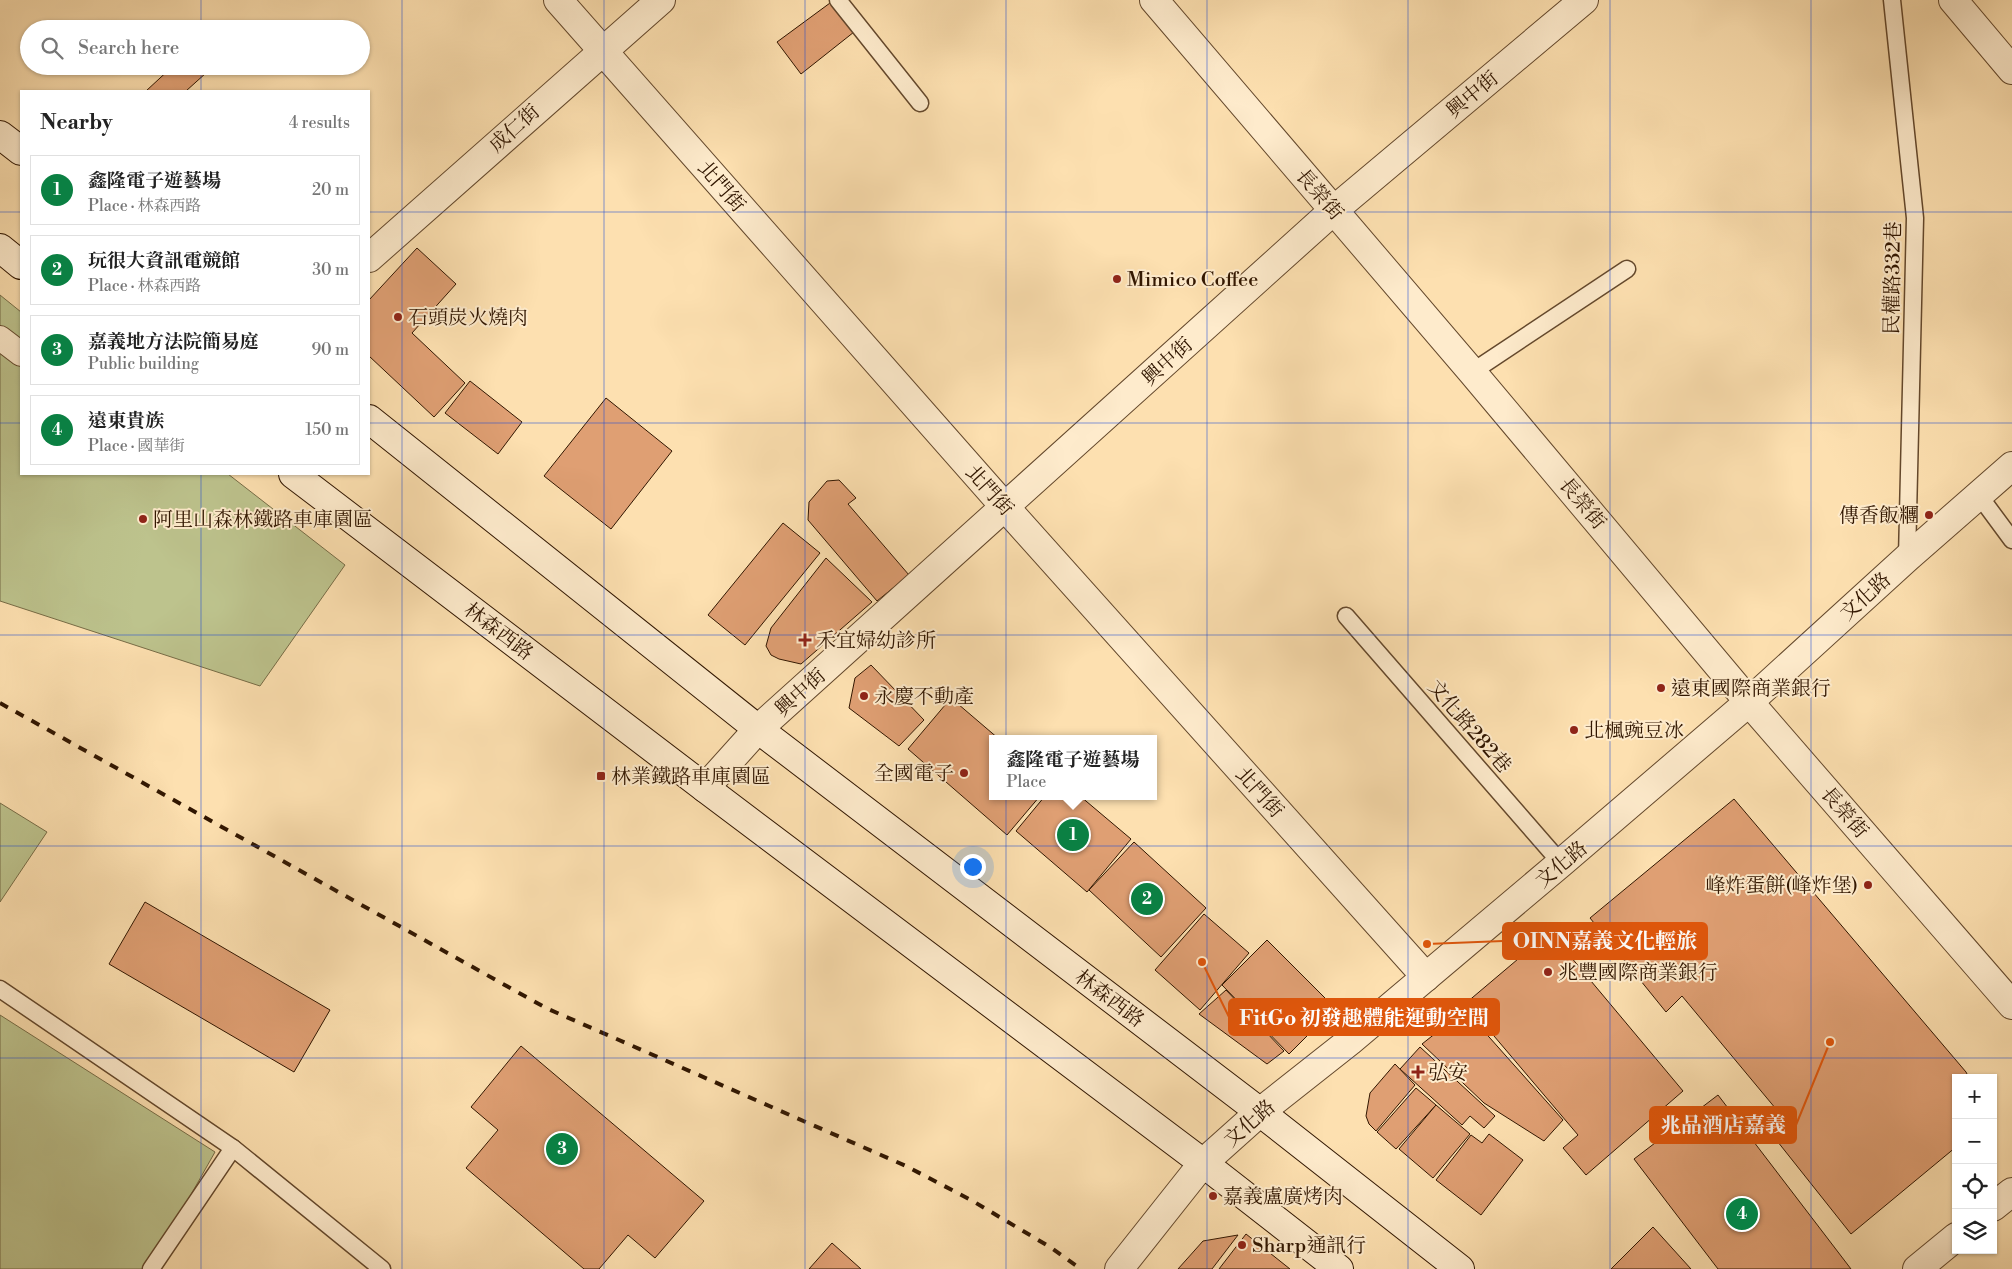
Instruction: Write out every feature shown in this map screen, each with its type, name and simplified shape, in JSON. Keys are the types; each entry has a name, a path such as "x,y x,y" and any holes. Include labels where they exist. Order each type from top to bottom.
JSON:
{"street":[{"name":"北門街","path":"558,0 1005,507 1426,977"},
{"name":"成仁街","path":"370,257 602,50 661,0"},
{"name":"長榮街","path":"1154,0 1472,372 1749,702 2012,1005"},
{"name":"興中街","path":"758,729 1334,210 1584,0"},
{"path":"1953,0 2012,70"},
{"path":"0,135 20,150"},
{"path":"0,248 20,264"},
{"path":"0,338 20,353"},
{"name":"林森西路","path":"370,420 758,729 1260,1112 1460,1269"},
{"name":"文化路","path":"1119,1269 1204,1163 1260,1112 1426,977 1749,702 1906,558 2012,466"},
{"name":"林森西路","path":"294,475 705,788 1204,1163 1339,1269"},
{"path":"705,788 758,729"},
{"path":"1997,1204 2012,1192"},
{"path":"1917,1269 1952,1241"}],"lane":[{"path":"838,0 920,103"},
{"name":"民權路332巷","path":"1892,0 1915,218 1906,558"},
{"path":"1472,372 1627,269"},
{"path":"1978,494 2012,540"},
{"name":"文化路282巷","path":"1346,616 1561,863"},
{"path":"0,989 233,1148 382,1269"},
{"path":"151,1269 233,1148"}],"green space":[{"name":"阿里山森林鐵路車庫園區","path":"0,295 20,311 20,475 229,475 345,565 260,686 0,601"},
{"path":"0,803 47,832 0,902"},
{"path":"0,1015 215,1152 149,1269 0,1269"}],"building":[{"path":"830,3 854,32 801,74 777,42"},
{"path":"163,75 204,75 187,90 147,90"},
{"name":"石頭炭火燒肉","path":"417,248 456,284 412,333 465,383 434,417 370,357 370,299"},
{"path":"470,381 522,422 498,454 445,413"},
{"path":"606,398 672,451 611,529 544,476"},
{"path":"839,480 856,498 848,504 909,575 877,601 808,520 809,502 827,481"},
{"path":"783,523 820,553 745,645 708,615"},
{"path":"826,558 872,602 801,664 779,659 771,655 766,646 771,628"},
{"path":"871,665 924,720 899,746 849,708 855,678"},
{"name":"全國電子","path":"951,698 994,735 989,735 989,800 1037,800 1007,835 908,749"},
{"path":"1734,799 1966,1072 1967,1074 1952,1074 1952,1150 1851,1234 1762,1122 1776,1109 1682,996 1666,1012 1590,918"},
{"path":"1042,800 1085,800 1131,839 1087,892 1016,831"},
{"path":"1134,842 1206,908 1161,957 1089,890"},
{"path":"145,902 330,1010 294,1072 109,964"},
{"path":"1204,914 1249,953 1200,1010 1155,970"},
{"path":"1550,932 1683,1091 1586,1175 1563,1148 1578,1135 1466,1003"},
{"path":"1267,940 1335,1008 1289,1054 1222,985"},
{"path":"1226,990 1284,1051 1267,1064 1199,1014"},
{"path":"1465,1010 1563,1120 1544,1141 1484,1103 1422,1044"},
{"path":"521,1046 704,1201 655,1258 628,1235 599,1269 584,1269 466,1168 498,1130 471,1107"},
{"path":"1420,1047 1495,1116 1484,1128 1470,1116 1462,1125 1400,1069"},
{"path":"1395,1064 1415,1085 1376,1131 1369,1124 1366,1116 1370,1093"},
{"path":"1416,1088 1436,1105 1396,1149 1377,1132"},
{"path":"1718,1095 1851,1269 1718,1269 1634,1159"},
{"path":"1436,1105 1470,1134 1433,1178 1399,1149"},
{"path":"1489,1134 1523,1160 1481,1215 1436,1180 1471,1135 1482,1143"},
{"path":"1653,1227 1691,1269 1611,1269"},
{"path":"1246,1234 1290,1269 1219,1269"},
{"path":"1238,1235 1212,1269 1178,1269 1203,1241"},
{"path":"832,1243 861,1269 809,1269"}],"railway":[{"path":"0,703 546,1008 906,1166 971,1200 1050,1247 1081,1269"}],"place":[{"name":"Mimico Coffee","path":"1117,279"},
{"name":"石頭炭火燒肉","path":"398,317"},
{"name":"傳香飯糰","path":"1929,515"},
{"name":"阿里山森林鐵路車庫園區","path":"143,519"},
{"name":"禾宜婦幼診所","path":"805,640"},
{"name":"遠東國際商業銀行","path":"1661,688"},
{"name":"永慶不動產","path":"864,696"},
{"name":"北楓豌豆冰","path":"1574,730"},
{"name":"全國電子","path":"964,773"},
{"name":"林業鐵路車庫園區","path":"601,776"},
{"name":"鑫隆電子遊藝場","path":"1073,835"},
{"name":"峰炸蛋餅(峰炸堡)","path":"1868,885"},
{"name":"玩很大資訊電競館","path":"1147,899"},
{"name":"OINN嘉義文化輕旅","path":"1427,944"},
{"name":"FitGo 初發趣體能運動空間","path":"1202,962"},
{"name":"兆豐國際商業銀行","path":"1548,972"},
{"name":"兆品酒店嘉義","path":"1830,1042"},
{"name":"弘安","path":"1418,1072"},
{"name":"嘉義地方法院簡易庭","path":"562,1149"},
{"name":"嘉義盧廣烤肉","path":"1213,1196"},
{"name":"遠東貴族","path":"1742,1214"},
{"name":"Sharp通訊行","path":"1242,1245"}]}
